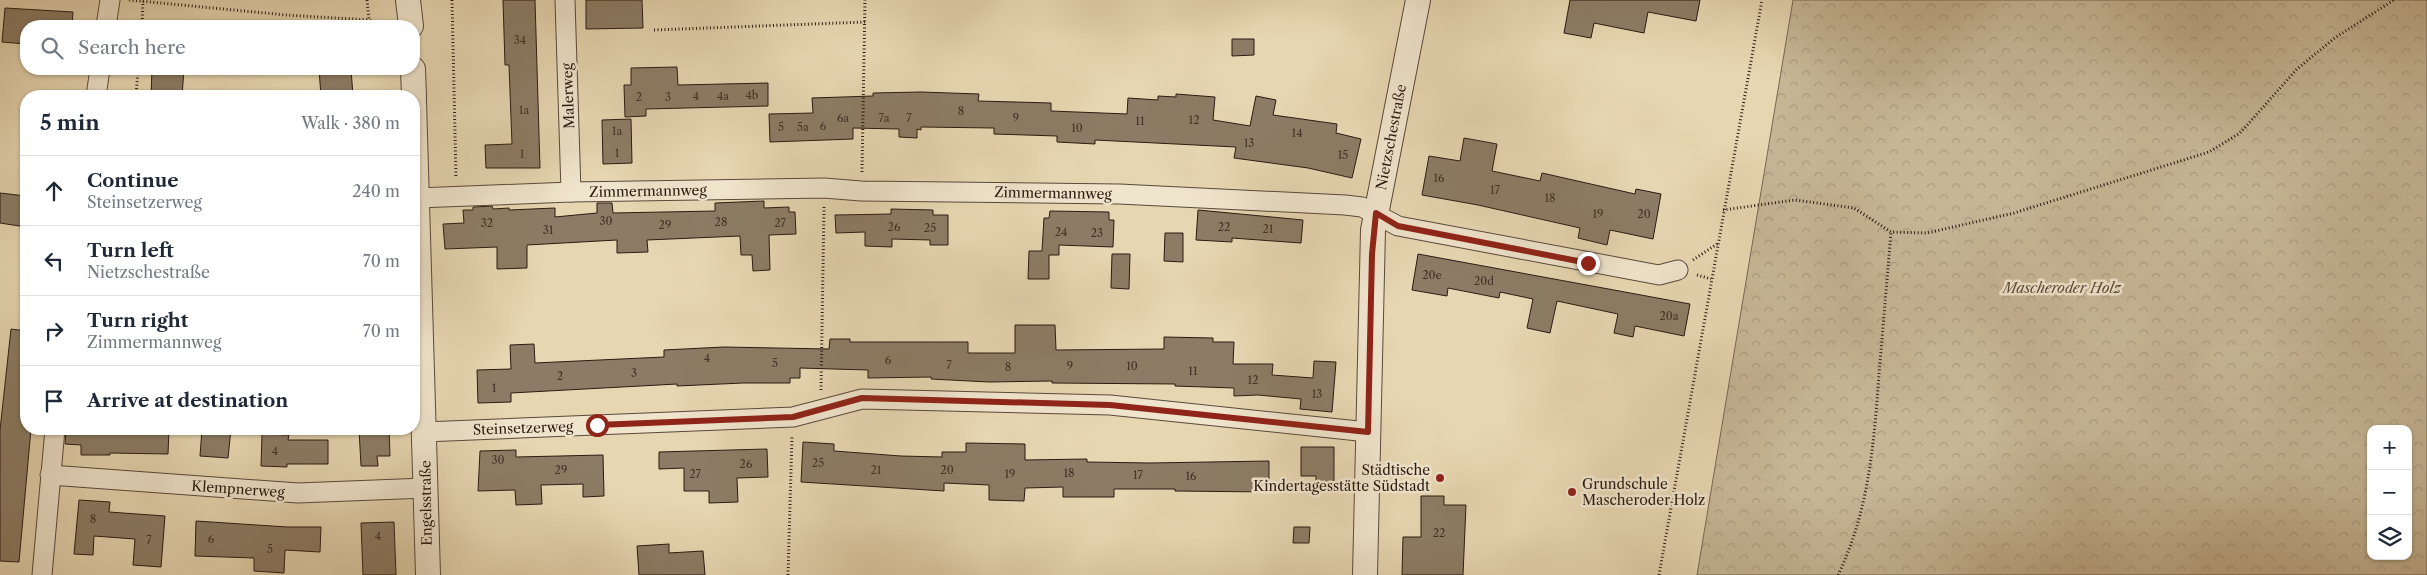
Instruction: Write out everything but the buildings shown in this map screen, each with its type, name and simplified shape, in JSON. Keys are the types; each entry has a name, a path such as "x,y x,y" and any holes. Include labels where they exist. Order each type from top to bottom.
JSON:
{"street":[{"path":"107,20 110,0"},
{"name":"Malerweg","path":"565,0 571,192"},
{"name":"Nietzschestraße","path":"1365,575 1372,254 1376,213 1418,0"},
{"path":"97,90 99,75"},
{"path":"413,75 414,90"},
{"name":"Zimmermannweg","path":"420,198 571,192 824,188 1129,195 1345,205 1362,207 1398,226 1659,275 1678,270"},
{"name":"Engelsstraße","path":"420,345 428,575"},
{"name":"Steinsetzerweg","path":"424,432 793,417 821,411 862,398 1110,405 1368,432"},
{"path":"42,575 54,435"},
{"name":"Klempnerweg","path":"50,475 298,493 426,488"}],"path":[{"path":"129,0 286,16 369,20 367,0"},
{"path":"449,181 456,181 452,0"},
{"path":"861,190 865,0"},
{"path":"1659,575 1762,0"},
{"path":"1723,210 1795,200 1854,208 1891,232 1927,233 2014,213 2209,152 2240,133 2304,63 2336,37 2394,0"},
{"path":"142,20 143,1"},
{"path":"654,30 865,22"},
{"path":"136,90 138,75"},
{"path":"821,411 824,188"},
{"path":"1838,575 1853,545 1867,488 1874,434 1891,232"},
{"path":"1678,270 1717,244"},
{"path":"788,575 793,417"}],"green space":[{"name":"Mascheroder Holz","path":"1793,0 2427,0 2427,575 1697,575"}],"place":[{"name":"Städtische Kindertagesstätte Südstadt","path":"1440,478"},
{"name":"Grundschule Mascheroder Holz","path":"1572,492"}],"route":[{"path":"597,425 793,417 821,411 862,398 1110,405 1368,432 1372,254 1376,213 1384,220 1398,226 1588,263"}]}
